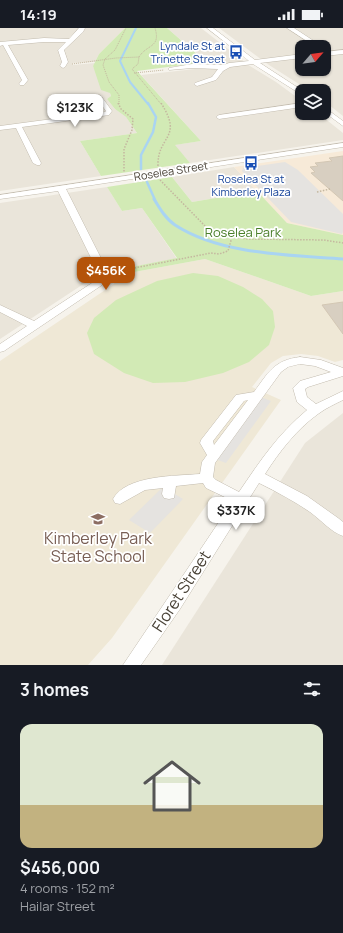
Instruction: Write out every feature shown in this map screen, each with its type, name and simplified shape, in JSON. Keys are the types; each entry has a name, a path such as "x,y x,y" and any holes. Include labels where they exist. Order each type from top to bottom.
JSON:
{"street":[{"path":"63,66 65,62 60,50 81,32 82,28"},
{"path":"210,28 254,62 295,88"},
{"path":"290,28 309,40"},
{"path":"22,84 25,80 2,44 44,40 70,41"},
{"path":"331,53 343,52"},
{"path":"171,69 192,66 223,67 295,57"},
{"path":"197,84 214,79 223,67"},
{"path":"0,128 107,114 109,111 108,108 99,97"},
{"path":"219,117 295,106"},
{"path":"331,115 343,124"},
{"path":"18,126 37,164"},
{"name":"Roselea Street","path":"0,197 343,145"},
{"path":"0,349 99,283 104,274 62,188"},
{"path":"0,308 35,326"},
{"path":"206,478 209,462 214,455 206,444 207,440 240,398 257,396 281,365 289,362 306,360 342,372"},
{"path":"315,410 301,398 299,388 304,384 342,372"},
{"name":"Floret Street","path":"131,665 174,604 271,454 298,424 315,410 343,395"},
{"path":"257,476 305,502 333,521 343,530"},
{"path":"120,499 132,490 143,485 170,488 206,478"},
{"path":"206,478 212,484 241,499"}],"path":[{"path":"124,174 125,146 133,130 133,119 121,111 117,101 119,95 109,82 103,65 106,59 115,50 126,28"},
{"path":"155,28 157,40 155,45 141,52 138,64 132,70 148,86 168,114 171,124 171,129 159,154 157,164 158,170"},
{"path":"63,66 106,59 139,57"},
{"path":"134,73 171,69"},
{"path":"157,178 207,228 232,237 248,239 324,240 343,243"},
{"path":"317,192 330,189"},
{"path":"104,274 211,253 219,254 228,251 232,237"}],"shaded area":[{"path":"0,28 125,28 99,54 95,62 72,63 73,65 95,63 93,66 97,75 111,96 107,99 115,109 126,117 137,133 80,141 101,176 0,191"},
{"path":"167,28 201,28 250,66 295,96 295,120 327,120 343,133 343,140 190,163 174,145 201,141 141,75 208,69 209,64"},
{"path":"219,28 343,28 343,116 331,107 331,84 299,84 269,65"},
{"path":"343,151 343,235 287,223 234,167"},
{"path":"285,162 298,170 343,214 342,234 291,222 242,171 243,168"},
{"path":"234,167 257,191 192,202 172,177"},
{"path":"107,187 122,211 142,208 177,259 91,274 85,283 0,339 0,203"},
{"name":"Kimberley Park State School","path":"205,259 311,296 343,291 343,360 335,362 318,356 301,354 283,356 271,363 252,387 281,400 112,638 88,665 0,665 0,361 114,284 118,275"},
{"path":"261,397 271,401 226,463 215,459"},
{"path":"343,413 343,665 162,665 305,443"},
{"path":"163,487 183,499 150,533 129,520"}],"green space":[{"path":"125,28 167,28 206,62 137,71 201,141 175,145 190,163 101,176 80,141 137,133 126,117 115,109 107,99 111,96 110,93 101,90 93,66 99,54"},
{"name":"Roselea Park","path":"172,177 192,202 257,191 287,223 343,235 343,291 311,296 205,259 118,275 116,270 177,258 142,208 122,211 107,187"},
{"path":"193,273 218,276 243,287 262,299 273,311 275,327 269,345 249,362 223,373 185,382 153,383 124,373 94,354 87,333 94,318 116,300 157,281"}],"building":[{"path":"343,156 343,201 311,173 315,172 310,167 318,166 315,163 332,161 329,158"},
{"path":"343,302 343,334 322,305"}],"waterway":[{"path":"136,28 120,61 130,82 148,104"},
{"path":"141,169 141,155 153,132 156,117 148,103"},
{"path":"147,182 155,200"},
{"path":"154,199 172,223 193,235 213,242 257,252 343,259"}],"place":[{"name":"Lyndale St at Trinette Street","path":"236,52"},
{"name":"Roselea St at Kimberley Plaza","path":"251,163"},
{"name":"Kimberley Park State School","path":"98,519"}]}
